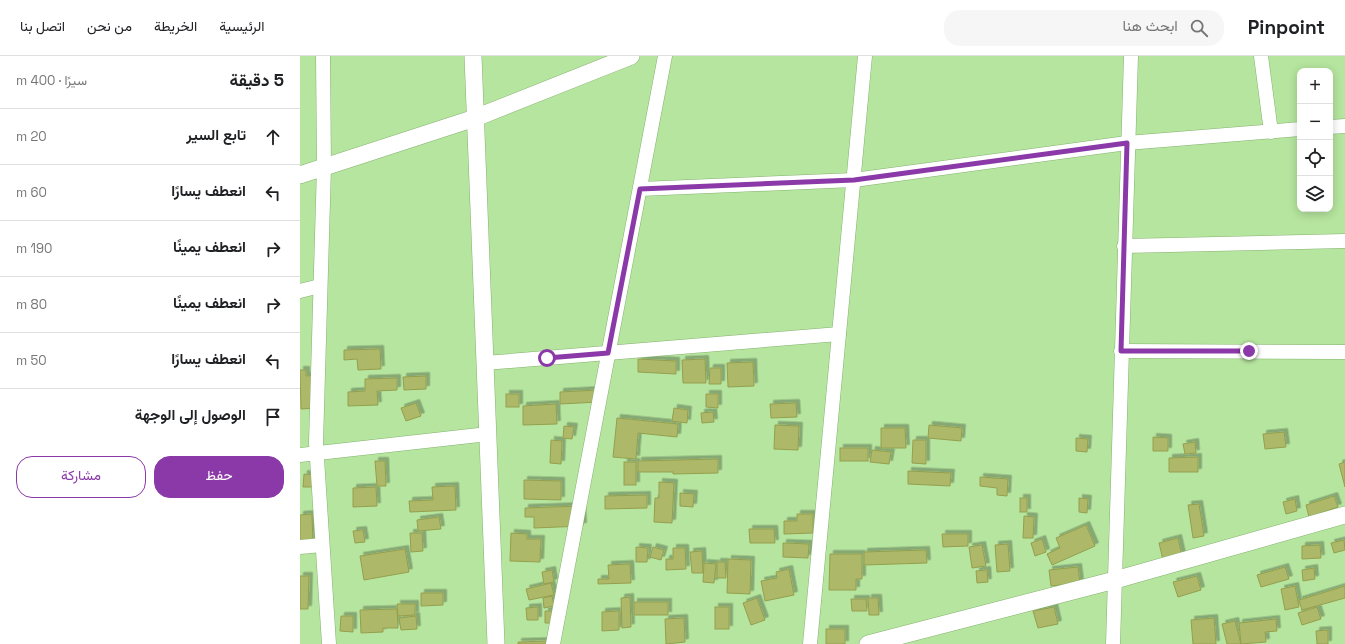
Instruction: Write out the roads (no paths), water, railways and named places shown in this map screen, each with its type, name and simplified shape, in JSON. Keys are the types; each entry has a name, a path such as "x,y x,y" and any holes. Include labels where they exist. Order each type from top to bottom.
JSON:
{"street":[{"path":"323,56 324,167 316,452 329,644"},
{"path":"473,56 496,644"},
{"path":"300,175 475,118 631,56"},
{"path":"552,644 665,56"},
{"path":"810,644 865,56"},
{"path":"1113,644 1127,143 1131,56"},
{"path":"1261,56 1271,132"},
{"path":"1333,127 1345,126"},
{"path":"640,189 854,180 1127,143 1297,130"},
{"path":"1124,246 1345,241"},
{"path":"300,291 320,286"},
{"path":"485,362 839,334"},
{"path":"1121,351 1345,352"},
{"path":"300,454 488,434"},
{"path":"868,644 1115,580 1345,515"},
{"path":"300,547 322,545"}]}
